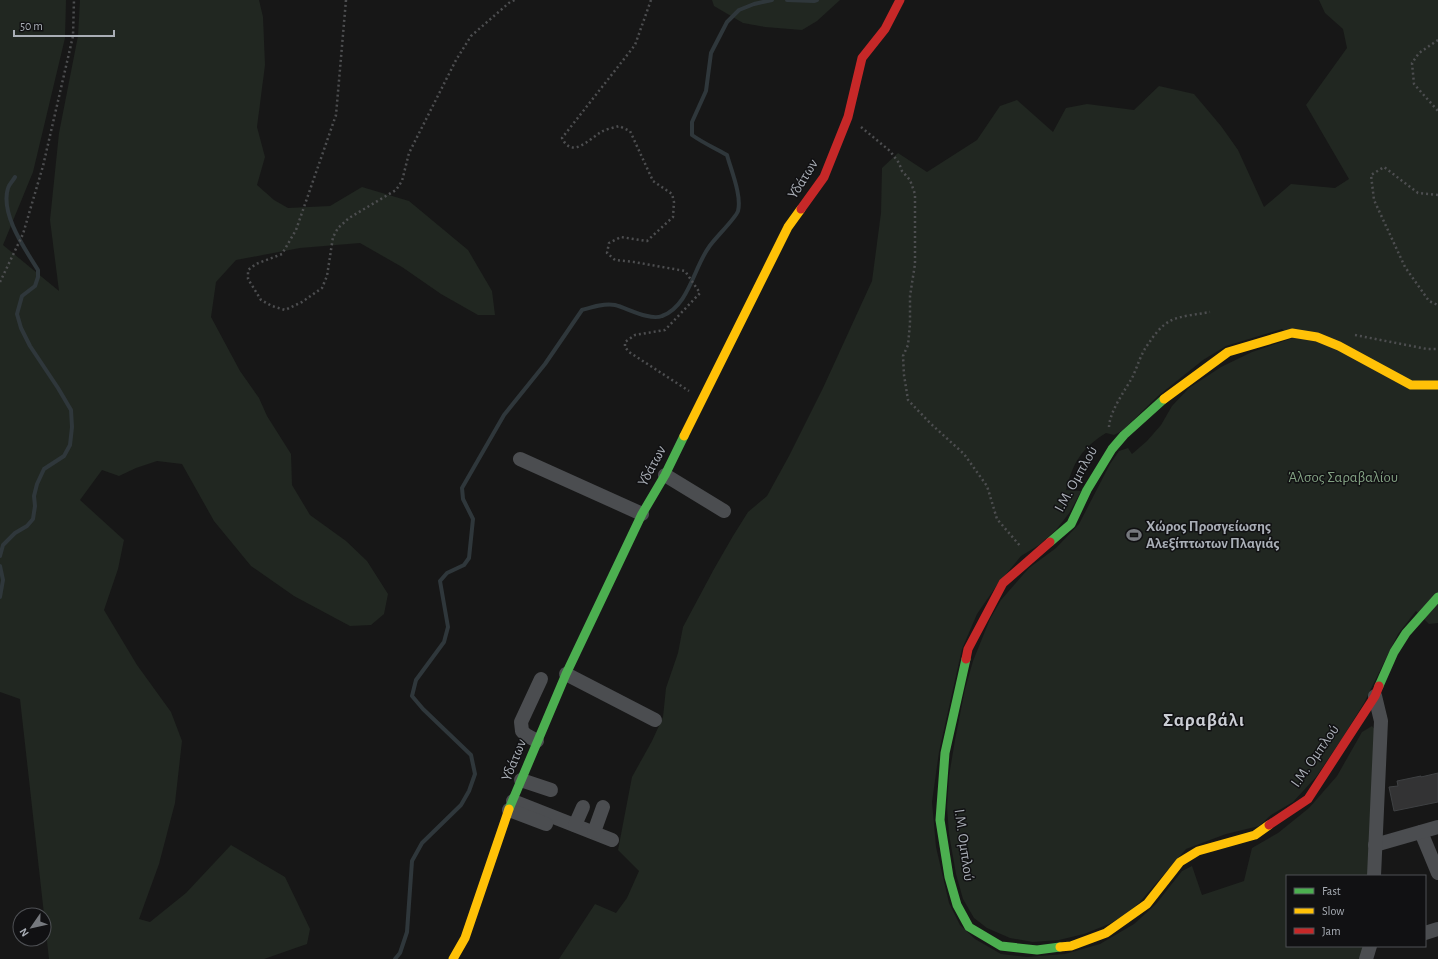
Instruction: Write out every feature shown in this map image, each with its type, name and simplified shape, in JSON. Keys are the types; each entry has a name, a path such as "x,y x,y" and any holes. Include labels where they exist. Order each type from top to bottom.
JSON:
{"street":[{"name":"Υδάτων","path":"453,959 465,938 511,805 566,674 642,514 665,475 788,227 824,177 848,117 862,58 885,29 900,0"},
{"name":"Ι.Μ. Ομπλού","path":"1438,385 1411,385 1339,346 1317,336 1292,333 1228,352 1165,398 1112,449 1087,490 1071,524 1031,557 1003,583 968,649 944,761 940,820 949,877 957,905 969,927 1001,946 1038,950 1071,946 1106,933 1147,904 1180,862 1198,851 1255,835 1308,798 1375,696 1394,652 1406,633 1438,597"},
{"path":"520,459 642,514"},
{"path":"665,475 724,511"},
{"path":"566,674 655,720"},
{"path":"537,740 526,735 522,730 521,722 541,679"},
{"path":"1374,875 1381,721 1375,696"},
{"path":"521,780 551,790"},
{"path":"511,805 575,825 612,840"},
{"path":"511,805 549,825"},
{"path":"594,832 603,806"},
{"path":"575,825 583,807"},
{"path":"1375,845 1438,827"},
{"path":"1421,832 1438,874"},
{"path":"1426,932 1438,929"}],"path":[{"path":"0,282 23,234 43,166 74,36 74,0"},
{"path":"346,0 336,115 296,230 282,254 256,264 248,270 248,280 262,300 272,306 285,310 302,302 322,288 327,276 333,237 338,228 349,218 396,190 402,181 409,153 456,60 471,36 510,2 515,0"},
{"path":"651,0 635,45 562,138 566,145 571,148 580,146 603,131 619,126 630,131 653,181 672,194 674,202 673,217 647,241 621,236 608,243 606,253 615,260 685,271 700,293 665,330 635,335 625,342 625,347 629,352 702,399"},
{"path":"1438,40 1419,53 1412,63 1414,84 1438,111"},
{"path":"848,117 883,143 890,151 899,163 902,171 910,180 915,194 914,264 910,296 910,324 908,344 904,356 904,375 908,400 930,423 964,454 987,486 997,519 1031,557"},
{"path":"1438,195 1418,193 1384,167 1371,175 1374,200 1405,267 1429,301 1438,305"},
{"path":"1112,449 1109,439 1110,423 1119,401 1133,376 1148,343 1162,327 1171,320 1210,312"},
{"path":"1353,334 1427,350 1438,349"}],"green space":[{"path":"0,0 66,0 65,38 33,172 3,245 59,291 50,220 59,133 78,36 80,0 259,0 263,17 265,65 257,127 265,157 257,185 274,200 288,208 330,206 362,187 409,201 468,250 492,291 495,315 478,315 441,294 402,267 360,243 300,248 236,260 216,282 211,317 240,371 259,398 267,416 291,454 292,485 310,515 346,541 367,561 388,594 384,614 371,625 350,626 294,596 251,566 214,521 182,464 157,461 119,476 102,470 80,500 124,540 118,569 104,610 137,665 171,712 182,741 175,803 159,864 139,919 150,922 186,893 231,845 285,877 310,929 307,944 264,959 49,959 48,947 52,947 52,907 43,907 20,699 0,692"},
{"path":"712,0 840,0 817,21 802,30 765,27 743,23 714,6"},
{"name":"Άλσος Σαραβαλίου","path":"1319,0 1438,0 1438,623 1429,624 1416,611 1398,634 1364,703 1343,737 1316,777 1293,802 1271,815 1259,826 1226,834 1186,849 1139,903 1125,915 1109,924 1084,934 1059,940 1033,942 1010,938 987,928 974,918 963,899 956,874 949,834 947,807 949,776 965,689 973,661 990,619 1001,600 1029,568 1056,548 1079,524 1110,464 1119,451 1128,448 1132,454 1147,441 1161,425 1172,406 1189,388 1221,367 1252,352 1293,338 1282,329 1226,346 1203,360 1158,396 1122,431 1114,435 1106,433 1085,450 1075,464 1066,490 1081,491 1070,512 1056,530 1039,545 1021,556 997,585 977,614 962,649 939,752 932,802 936,847 949,903 960,925 975,939 1001,954 1027,957 1065,954 1100,944 1134,924 1156,904 1182,871 1192,866 1202,895 1244,881 1252,848 1278,833 1309,808 1337,776 1362,732 1372,726 1376,731 1368,875 1286,875 1286,947 1364,947 1361,959 559,959 595,904 616,913 627,898 639,871 618,850 632,777 652,741 663,717 666,688 678,653 683,627 733,536 748,512 767,496 789,456 823,388 872,281 881,213 882,168 898,153 927,172 977,140 1000,106 1017,100 1053,132 1066,108 1087,104 1134,110 1159,86 1194,94 1221,126 1238,150 1264,207 1291,184 1335,188 1349,179 1306,105 1347,48 1343,29 1325,13"}],"building":[{"path":"1438,773 1438,802 1394,811 1389,787 1398,786 1397,781"}],"waterway":[{"path":"395,959 400,953 407,932 412,861 422,843 461,805 469,791 475,774 471,755 423,709 412,696 416,680 444,642 448,627 440,581 447,573 464,565 469,558 473,519 463,499 462,488 504,415 545,364 582,310 598,306 615,305 638,314 657,317 671,311 679,304 685,295 704,255 736,214 739,205 736,183 727,155 692,135 692,122 706,91 711,53 727,22 739,10 754,4 772,0"},
{"path":"787,0 817,0"},
{"path":"0,556 3,545 15,533 27,526 33,519 35,506 34,496 37,484 44,469 64,456 70,445 72,427 71,410 30,346 21,328 17,314 22,296 35,286 38,277 38,270 15,231 7,209 6,198 8,188 15,177"},
{"path":"0,566 3,580 0,597"}],"traffic: fast":[{"path":"1050,542 1071,524 1087,490 1112,449 1124,435 1164,399"},
{"path":"509,809 566,674 642,514 665,475 684,436"},
{"path":"1379,686 1394,652 1406,633 1438,597"},
{"path":"966,659 945,753 940,820 949,877 957,905 969,927 1001,946 1037,950 1060,947"}],"traffic: slow":[{"path":"684,436 788,227 801,209"},
{"path":"1164,399 1228,352 1292,333 1317,337 1339,346 1411,385 1438,385"},
{"path":"453,959 465,938 509,809"},
{"path":"1060,947 1071,946 1106,933 1147,904 1180,862 1198,851 1255,835 1269,825"}],"traffic: jam":[{"path":"801,209 824,177 848,117 862,58 885,29 900,0"},
{"path":"966,659 968,649 1003,583 1050,542"},
{"path":"1269,825 1308,799 1375,696 1379,686"}],"place":[{"name":"Χώρος Προσγείωσης Αλεξίπτωτων Πλαγιάς","path":"1134,535"}],"district":[{"name":"Σαραβάλι","path":"1204,720"}]}
